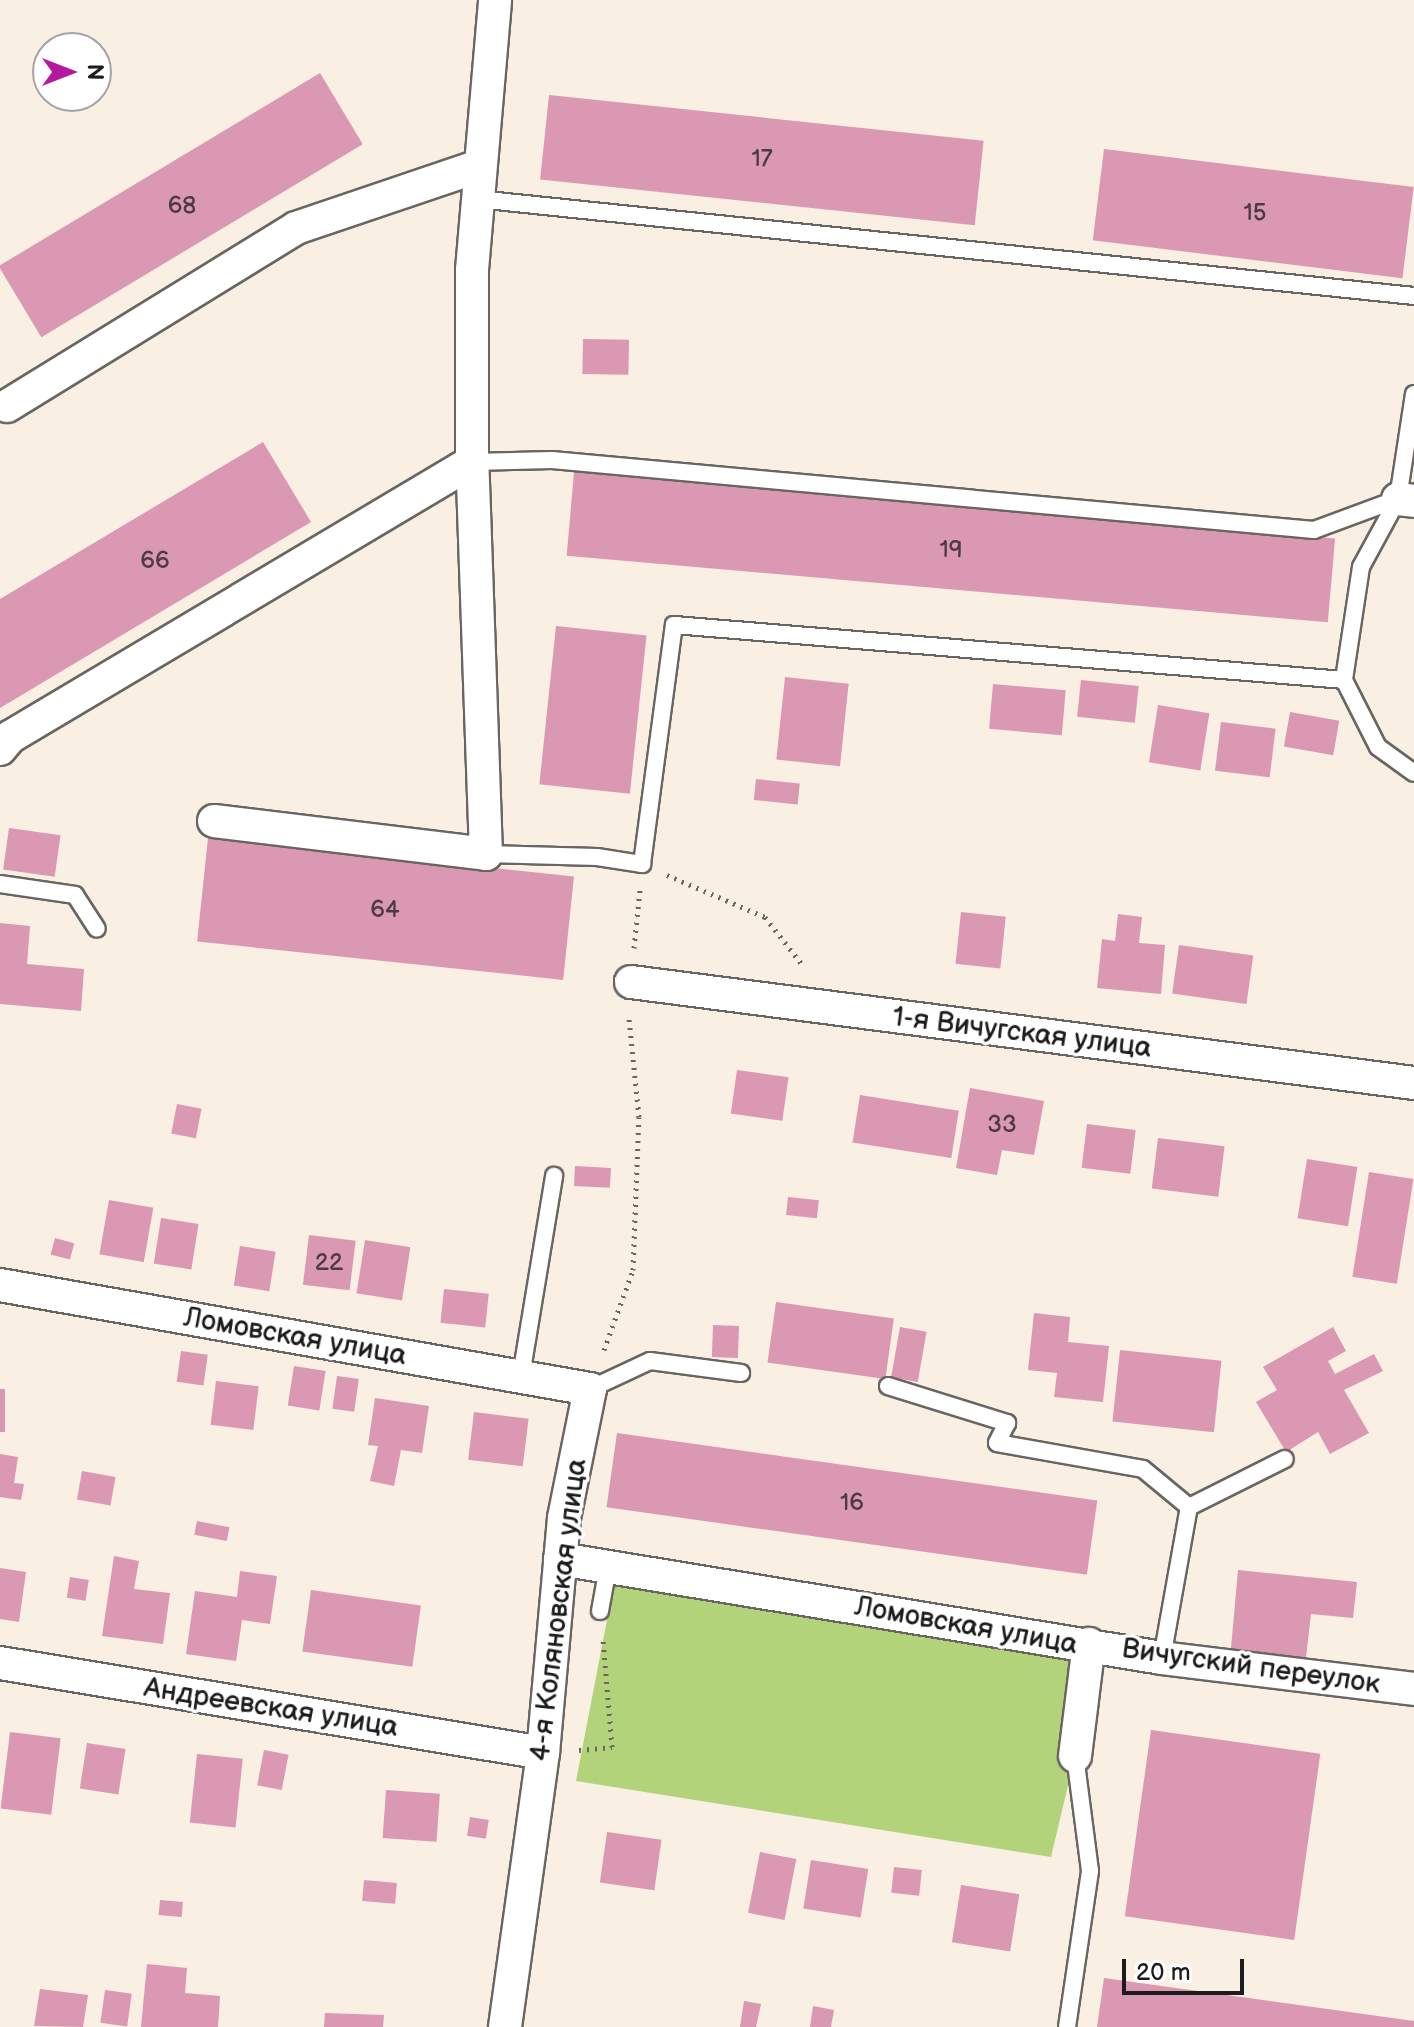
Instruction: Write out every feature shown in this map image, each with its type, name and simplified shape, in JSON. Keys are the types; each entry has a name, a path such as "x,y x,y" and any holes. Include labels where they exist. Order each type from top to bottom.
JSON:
{"street":[{"path":"214,821 486,854 472,462 477,199 495,0"},
{"path":"7,406 296,228 479,166"},
{"path":"0,749 10,737 472,462"},
{"name":"1-я Вичугская улица","path":"631,982 1414,1083"},
{"name":"Ломовская улица","path":"0,1285 590,1389"},
{"name":"4-я Коляновская улица","path":"505,2027 556,1752 560,1559 590,1389"},
{"name":"Ломовская улица","path":"560,1559 1089,1644 1075,1756"},
{"name":"Вичугский переулок","path":"1089,1644 1162,1658 1414,1689"},
{"name":"Андреевская улица","path":"0,1663 556,1752"}],"lane":[{"path":"477,199 1414,296"},
{"path":"1414,394 1406,500 1361,567 1344,680 1378,747 1414,773"},
{"path":"472,462 552,460 1314,530 1406,500"},
{"path":"486,854 597,857 642,864 674,625 1344,680"},
{"path":"0,884 75,895 97,929"},
{"path":"521,1376 554,1176"},
{"path":"590,1389 650,1361 741,1373"},
{"path":"888,1386 1007,1423 997,1443 1143,1469 1189,1507"},
{"path":"1189,1507 1285,1459"},
{"path":"1162,1658 1189,1507"},
{"path":"600,1611 608,1567"},
{"name":"Ломовская улица","path":"1067,2027 1090,1871 1075,1756"}],"path":[{"path":"590,1389 633,1270 639,1117 628,1011 642,864 765,917 838,1009"},
{"path":"556,1752 612,1747 600,1611"}],"green space":[{"path":"617,1568 1089,1644 1075,1756 1051,1857 576,1781"}],"building":[{"path":"320,73 363,144 41,337 0,265"},
{"path":"549,95 984,141 975,225 540,180"},
{"path":"1104,149 1414,187 1402,278 1093,240"},
{"path":"583,339 629,340 628,375 582,374"},
{"path":"263,442 311,522 0,708 0,599"},
{"path":"574,472 1335,539 1328,622 567,556"},
{"path":"556,626 647,636 630,794 539,784"},
{"path":"785,677 849,684 840,766 776,760"},
{"path":"1081,680 1139,686 1135,723 1077,717"},
{"path":"993,684 1066,690 1062,735 989,729"},
{"path":"1158,705 1209,713 1200,770 1149,762"},
{"path":"1290,712 1339,721 1333,755 1284,746"},
{"path":"1221,722 1276,729 1270,777 1215,771"},
{"path":"756,779 800,784 798,804 754,800"},
{"path":"9,828 60,835 55,877 3,870"},
{"path":"208,838 574,876 563,980 197,941"},
{"path":"961,912 1006,917 1000,968 956,964"},
{"path":"1118,914 1142,917 1139,943 1165,945 1161,994 1097,988 1102,939 1115,941"},
{"path":"0,923 30,926 27,964 84,969 81,1011 0,1004"},
{"path":"1179,945 1253,955 1246,1004 1172,994"},
{"path":"737,1070 788,1077 782,1121 731,1114"},
{"path":"970,1088 1044,1101 1034,1155 1002,1150 997,1175 956,1168"},
{"path":"860,1095 959,1111 951,1158 852,1142"},
{"path":"177,1104 202,1109 196,1138 171,1133"},
{"path":"1087,1124 1136,1130 1130,1174 1082,1168"},
{"path":"1158,1138 1225,1146 1218,1197 1152,1189"},
{"path":"1307,1159 1357,1167 1348,1226 1298,1218"},
{"path":"575,1166 611,1168 610,1188 574,1186"},
{"path":"1369,1172 1413,1179 1397,1284 1352,1277"},
{"path":"788,1197 819,1200 817,1218 786,1215"},
{"path":"109,1200 153,1208 144,1262 99,1254"},
{"path":"161,1218 199,1224 191,1269 154,1263"},
{"path":"309,1235 356,1241 350,1290 303,1285"},
{"path":"55,1238 74,1243 70,1260 51,1254"},
{"path":"365,1240 410,1247 402,1301 357,1293"},
{"path":"240,1246 276,1252 269,1291 234,1286"},
{"path":"444,1289 489,1294 485,1328 440,1323"},
{"path":"776,1302 894,1319 885,1379 768,1362"},
{"path":"1034,1313 1070,1317 1068,1342 1109,1346 1103,1402 1054,1397 1057,1373 1028,1370"},
{"path":"713,1325 739,1326 738,1358 712,1357"},
{"path":"900,1327 927,1332 918,1382 891,1377"},
{"path":"1333,1327 1346,1351 1328,1361 1335,1374 1374,1354 1383,1371 1344,1390 1369,1433 1330,1454 1318,1432 1286,1452 1256,1402 1277,1390 1263,1367"},
{"path":"1120,1350 1221,1361 1214,1432 1112,1422"},
{"path":"181,1351 208,1355 203,1385 177,1382"},
{"path":"294,1366 326,1371 319,1411 288,1406"},
{"path":"337,1376 359,1379 354,1412 332,1409"},
{"path":"216,1381 259,1386 253,1430 211,1425"},
{"path":"0,1389 5,1389 5,1432 0,1432"},
{"path":"375,1398 429,1406 422,1453 401,1450 394,1486 370,1481 378,1446 368,1445"},
{"path":"474,1412 529,1419 523,1466 468,1460"},
{"path":"617,1433 1097,1500 1087,1575 607,1507"},
{"path":"0,1454 18,1457 14,1483 24,1484 21,1500 0,1497"},
{"path":"82,1471 115,1477 110,1505 77,1500"},
{"path":"197,1521 229,1527 227,1541 194,1535"},
{"path":"114,1556 139,1561 134,1589 170,1593 163,1644 102,1636"},
{"path":"0,1568 26,1572 19,1622 0,1619"},
{"path":"1238,1570 1357,1582 1353,1618 1311,1614 1305,1666 1230,1659"},
{"path":"240,1571 277,1576 270,1624 242,1620 236,1661 186,1654 195,1591 237,1597"},
{"path":"70,1577 89,1580 85,1601 67,1598"},
{"path":"311,1590 421,1605 412,1667 302,1651"},
{"path":"1151,1730 1320,1754 1294,1940 1125,1916"},
{"path":"10,1732 61,1738 51,1815 1,1808"},
{"path":"87,1743 126,1749 118,1795 80,1788"},
{"path":"264,1750 289,1755 282,1790 257,1785"},
{"path":"197,1754 243,1759 236,1827 190,1823"},
{"path":"386,1790 440,1794 437,1842 383,1838"},
{"path":"470,1817 489,1820 486,1839 467,1836"},
{"path":"607,1832 661,1840 654,1890 600,1883"},
{"path":"760,1852 796,1859 784,1920 748,1913"},
{"path":"811,1860 868,1869 861,1917 803,1908"},
{"path":"894,1867 922,1870 919,1896 891,1893"},
{"path":"364,1880 397,1883 395,1904 362,1901"},
{"path":"961,1885 1019,1894 1010,1952 952,1942"},
{"path":"160,1900 183,1902 182,1917 159,1915"},
{"path":"147,1964 187,1968 185,1993 220,1996 218,2027 141,2027"},
{"path":"1104,1978 1414,2021 1414,2027 1097,2027"},
{"path":"40,1989 88,1995 83,2027 34,2026"},
{"path":"105,1990 132,1994 127,2026 100,2023"},
{"path":"744,2001 761,2004 756,2027 740,2027"},
{"path":"813,2006 834,2010 831,2027 810,2027"},
{"path":"325,2013 384,2015 383,2027 324,2027"}]}
